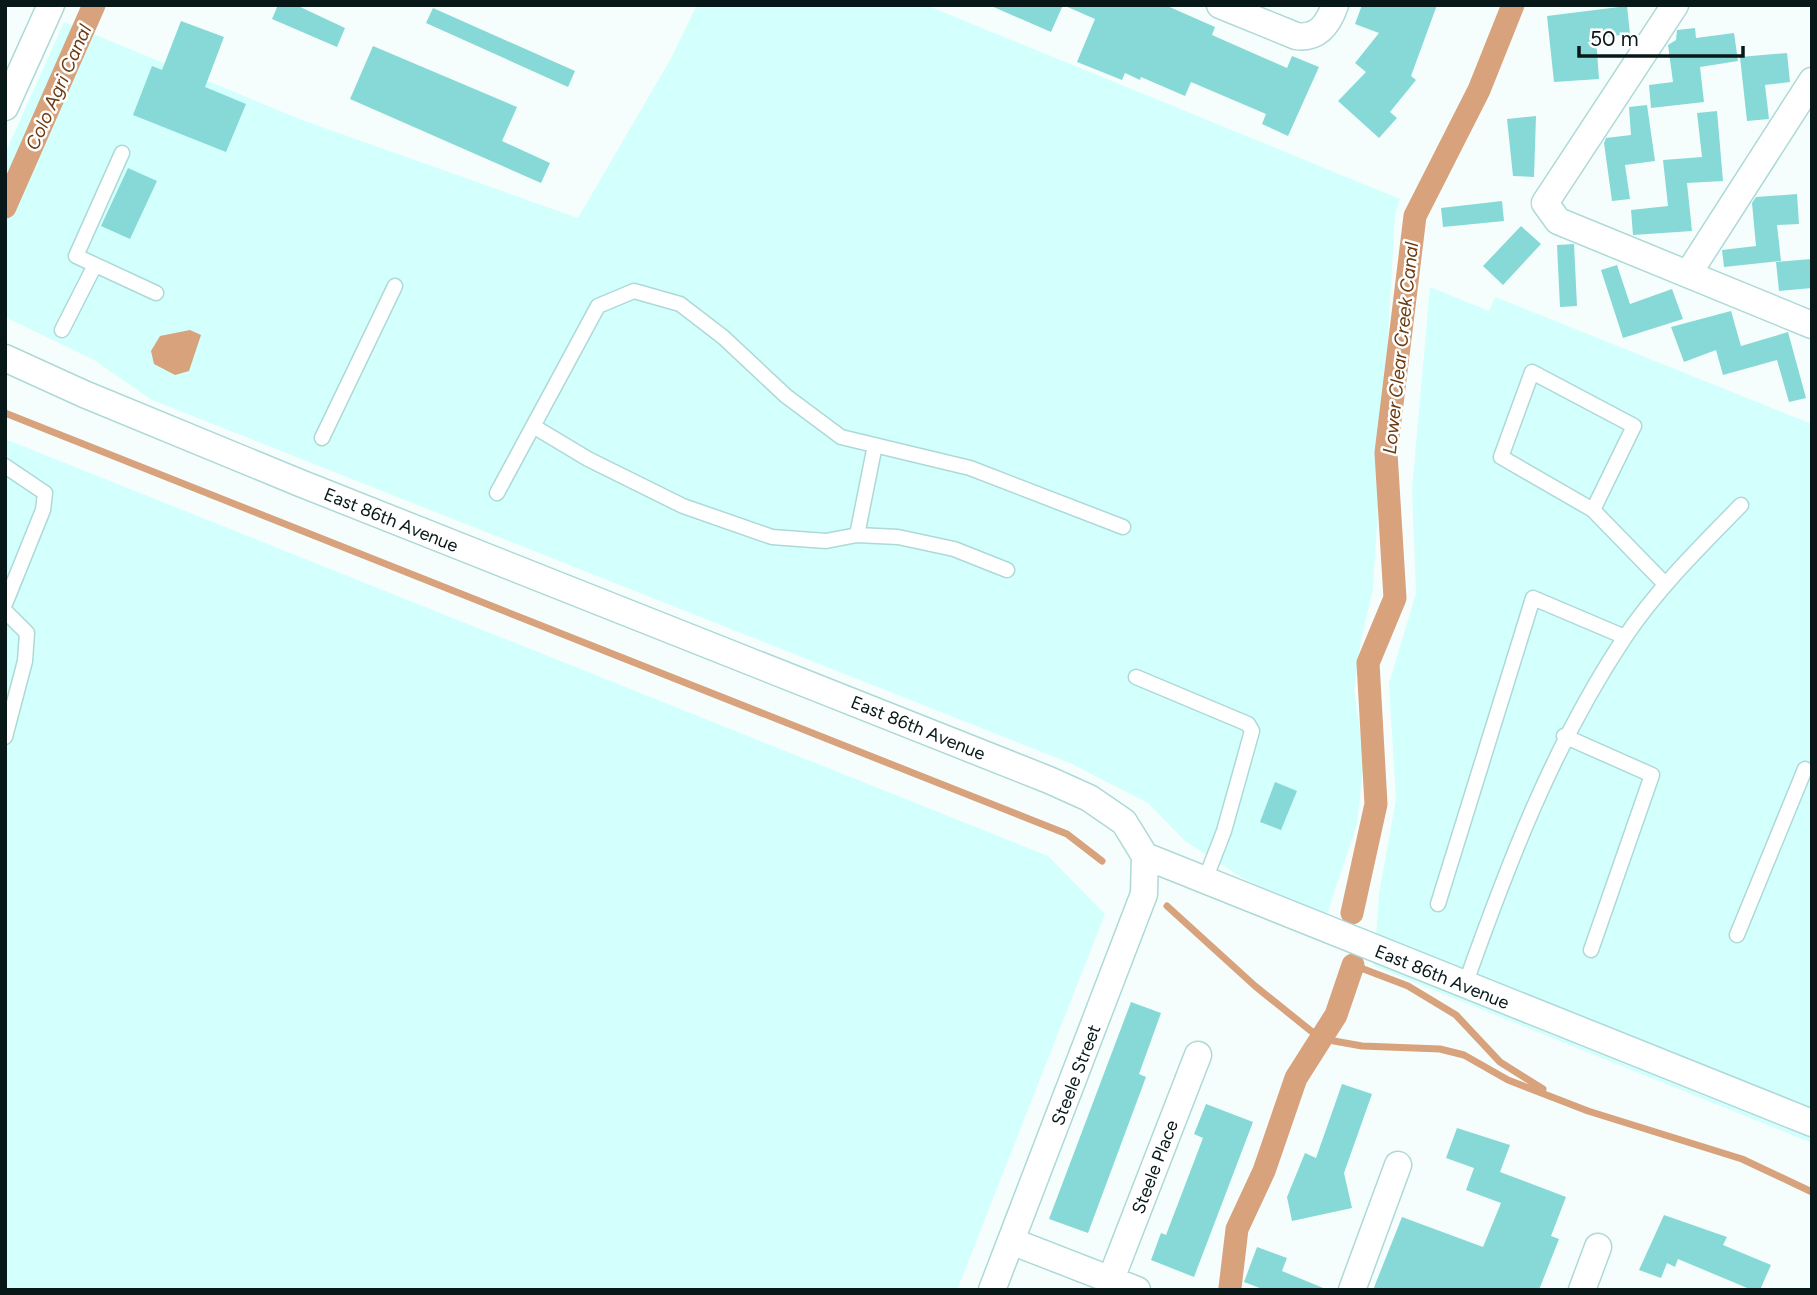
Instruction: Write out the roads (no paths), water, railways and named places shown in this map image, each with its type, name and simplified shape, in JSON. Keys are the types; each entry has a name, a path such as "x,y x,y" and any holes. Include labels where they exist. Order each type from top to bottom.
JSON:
{"street":[{"path":"5,107 51,5"},
{"path":"1220,5 1296,36 1309,37 1322,29 1335,5"},
{"path":"1675,5 1545,204 1558,221 1812,325"},
{"path":"1688,274 1812,80"},
{"name":"East 86th Avenue","path":"5,358 84,394 300,483 1049,780 1089,798 1124,822 1146,856 1812,1123"},
{"name":"Steele Street","path":"992,1290 1144,894 1146,856"},
{"name":"Steele Place","path":"1111,1279 1198,1055"},
{"path":"1352,1290 1398,1165"},
{"path":"1012,1241 1137,1290"},
{"path":"1582,1290 1598,1247"}],"lane":[{"path":"122,153 76,256 156,293"},
{"path":"62,330 95,265"},
{"path":"322,438 395,286"},
{"path":"497,493 598,306 634,291 680,304 723,337 786,396 841,437 970,468 1123,527"},
{"path":"1593,510 1634,426 1532,372 1501,457 1593,510 1665,584"},
{"path":"533,426 588,459 683,506 772,537 826,541 857,535 898,537 954,549 1007,570"},
{"path":"857,535 875,445"},
{"path":"5,466 45,494 43,510 5,604"},
{"path":"1465,985 1507,867 1564,736 1625,636 1665,584 1741,505"},
{"path":"1438,904 1533,598 1625,636"},
{"path":"5,611 27,633 25,661 5,737"},
{"path":"1136,677 1248,724 1252,732 1224,831 1205,880"},
{"path":"1564,736 1651,775 1591,950"},
{"path":"1737,935 1805,769"}],"waterway":[{"name":"Colo Agri Canal","path":"5,207 94,5"},
{"name":"Lower Clear Creek Canal","path":"1352,913 1376,804 1368,663 1395,598 1386,453 1415,216 1479,90 1513,5"},
{"path":"5,413 1067,834 1102,861"},
{"path":"1167,906 1255,986 1311,1031 1334,1041 1362,1046 1440,1049 1464,1055 1508,1080 1588,1111 1742,1159 1812,1192"},
{"path":"1353,965 1408,986 1456,1015 1500,1062 1543,1089"},
{"name":"Lower Clear Creek Canal","path":"1230,1288 1237,1229 1264,1171 1296,1078 1336,1015 1353,965"}]}
